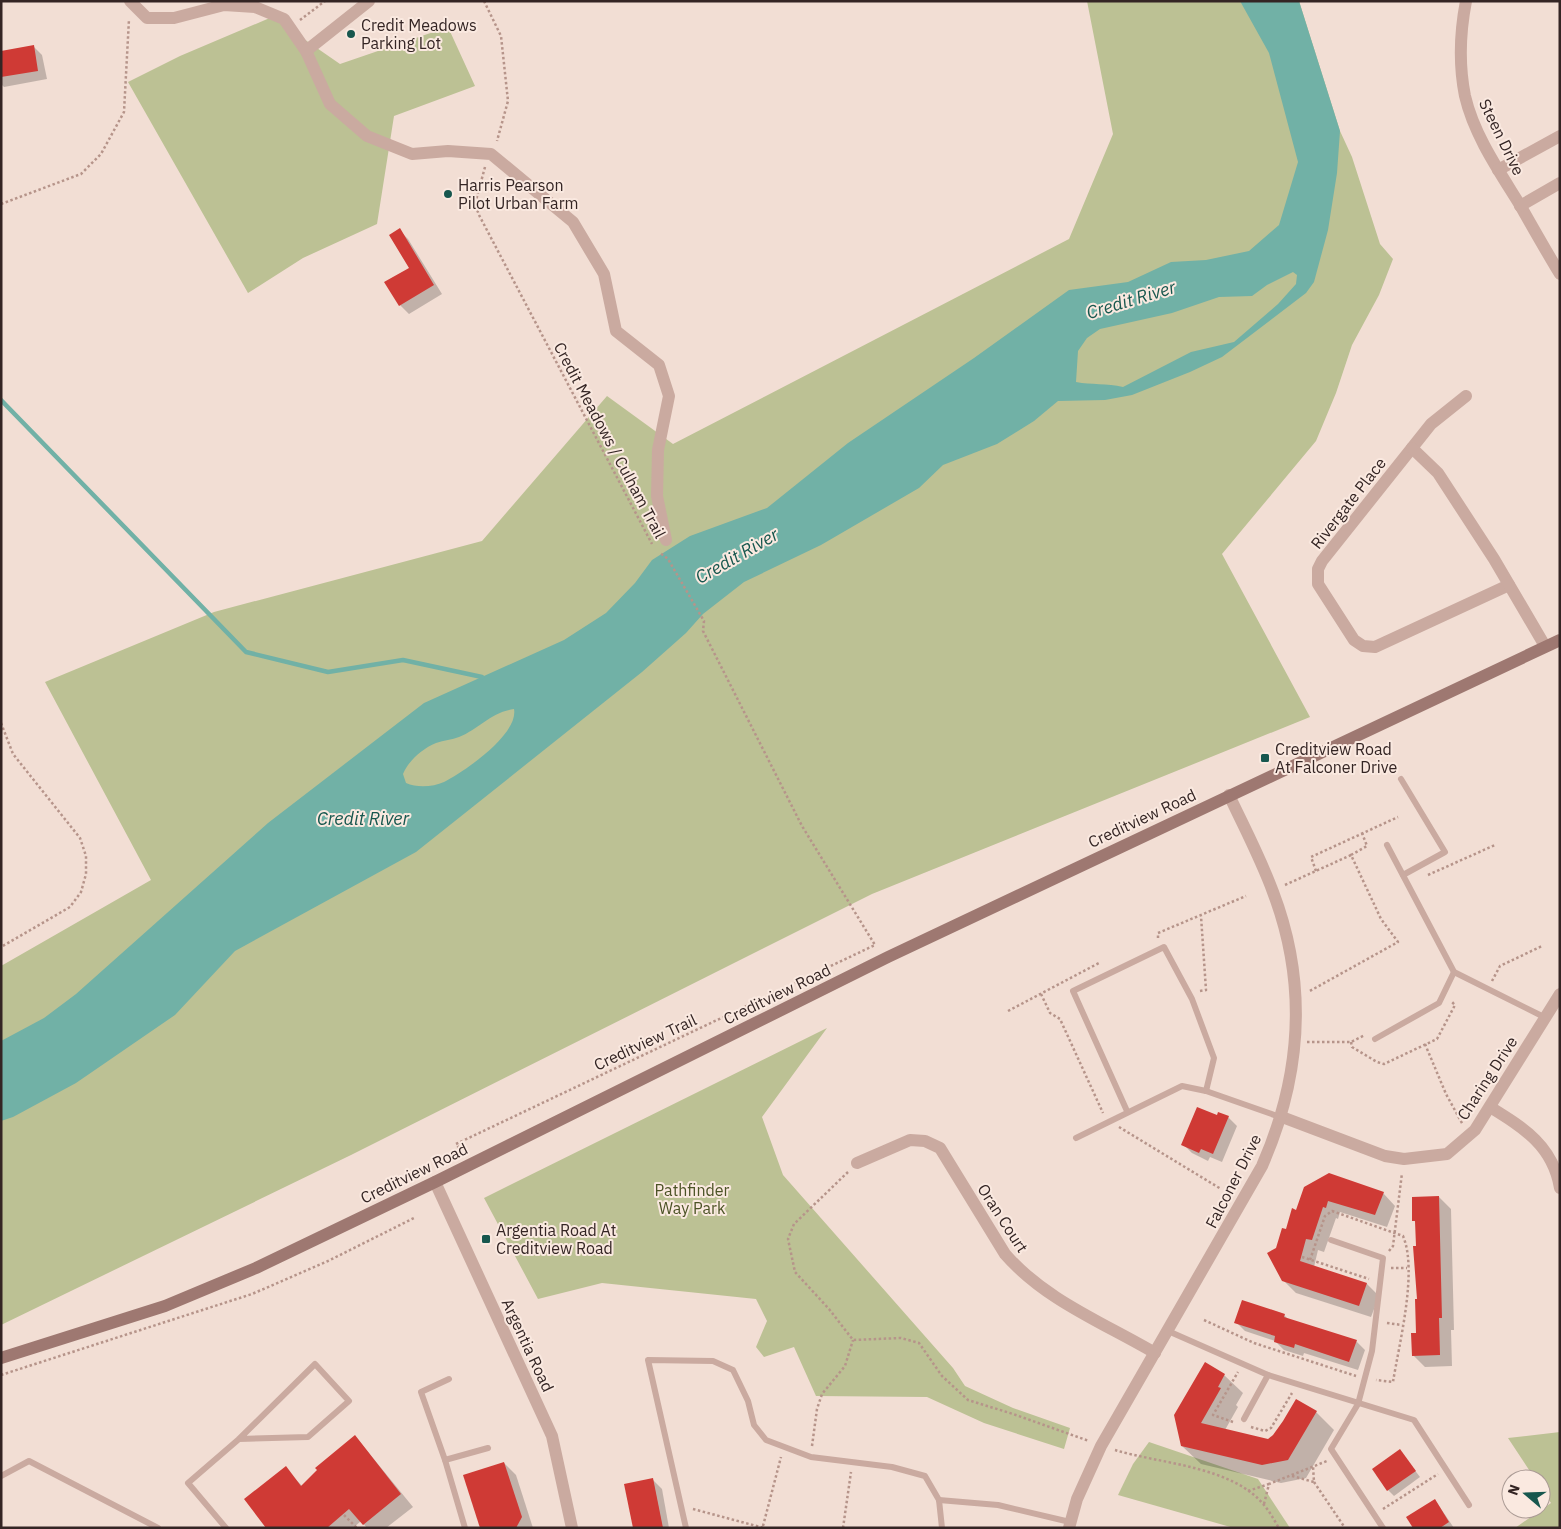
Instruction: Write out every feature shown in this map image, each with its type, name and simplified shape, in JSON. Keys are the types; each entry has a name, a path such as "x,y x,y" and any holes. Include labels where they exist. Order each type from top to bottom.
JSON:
{"main road":[{"name":"Creditview Road","path":"1,1358 165,1306 256,1268 434,1182 888,956 1560,640"}],"street":[{"path":"306,51 370,1"},
{"name":"Steen Drive","path":"1466,1 1462,18 1461,64 1465,97 1475,126 1498,170 1560,274"},
{"path":"130,2 147,18 174,18 224,5 255,7 284,19 306,51 330,104 367,136 412,154 464,151 491,154 573,222 604,274 616,332 659,366 669,396 658,460 657,496 666,540"},
{"path":"1498,170 1560,136"},
{"path":"1520,206 1560,184"},
{"name":"Rivergate Place","path":"1466,396 1431,424 1319,566 1318,584 1354,640 1363,646 1379,647 1509,585"},
{"path":"1412,448 1438,474 1509,585 1545,646"},
{"name":"Falconer Drive","path":"1070,1525 1084,1482 1100,1446 1258,1175 1282,1117 1292,1076 1296,1042 1296,998 1289,950 1273,891 1229,794"},
{"name":"Charing Drive","path":"1282,1117 1385,1156 1404,1159 1447,1154 1468,1135 1490,1106 1560,994"},
{"path":"1490,1106 1527,1130 1543,1148 1557,1170 1560,1188"},
{"name":"Oran Court","path":"857,1163 910,1140 925,1140 940,1148 1005,1254 1018,1268 1044,1290 1155,1353"},
{"name":"Argentia Road","path":"434,1182 552,1436 572,1528"}],"lane":[{"path":"1401,779 1444,852 1403,875"},
{"path":"1387,845 1454,972 1544,1017"},
{"path":"1127,1111 1073,991 1164,947 1189,993 1214,1058 1206,1091"},
{"path":"1375,1039 1439,1003 1454,972"},
{"path":"1076,1138 1127,1111 1182,1086 1206,1091 1282,1117"},
{"path":"1331,1240 1384,1258 1372,1350 1358,1404 1331,1449 1383,1528"},
{"path":"1168,1331 1268,1375 1414,1420 1469,1505"},
{"path":"686,1528 648,1360 713,1361 733,1370 748,1401 754,1424 766,1440 810,1457 892,1466 925,1476 939,1500 942,1528"},
{"path":"226,1528 188,1483 239,1439 315,1364 349,1402 308,1437 239,1439"},
{"path":"1244,1419 1268,1375"},
{"path":"449,1379 421,1392 445,1460 465,1528"},
{"path":"445,1460 488,1448"},
{"path":"1,1476 29,1460 158,1528"},
{"path":"939,1500 998,1506 1070,1525"}],"path":[{"path":"289,27 325,1"},
{"name":"Credit Meadows / Culham Trail","path":"484,1 501,36 508,101 481,178 475,204 479,215 655,550 668,559 704,621 703,631 802,826 875,946"},
{"path":"1,204 81,174 101,154 124,112 130,2"},
{"path":"1,723 13,754 80,838 86,856 86,874 81,892 70,907 1,948"},
{"path":"1316,871 1312,857 1398,816"},
{"path":"1273,891 1367,846 1362,833"},
{"path":"1408,884 1495,845"},
{"path":"1296,998 1398,942 1381,919 1351,855"},
{"path":"1158,950 1158,933 1246,896"},
{"path":"1189,993 1206,990 1201,916"},
{"name":"Creditview Trail","path":"458,1148 456,1144 875,946"},
{"path":"1487,988 1500,966 1542,946"},
{"path":"1008,1011 1099,963"},
{"path":"1040,994 1050,1013 1060,1019 1101,1110 1108,1121 1221,1189"},
{"path":"1425,1044 1446,1094 1468,1135"},
{"path":"1384,1258 1393,1246 1404,1159"},
{"path":"853,1340 829,1309 795,1272 788,1239 794,1224 857,1163"},
{"path":"328,1261 416,1217"},
{"path":"1302,1257 1380,1283"},
{"path":"1382,1268 1407,1268"},
{"path":"1204,1320 1254,1343 1365,1378"},
{"path":"1375,1322 1402,1325"},
{"path":"853,1340 902,1338 919,1343 942,1376 968,1400 1013,1414 1100,1446 1145,1459 1202,1470 1240,1484 1264,1504 1279,1528"},
{"path":"810,1457 817,1408 822,1394 845,1366 853,1340"},
{"path":"680,1506 763,1527 783,1447"},
{"path":"1248,1491 1336,1458"},
{"path":"843,1528 853,1461"},
{"path":"1313,1466 1314,1482 1345,1528"},
{"path":"1374,1516 1446,1469"},
{"path":"1291,1475 1314,1482"},
{"path":"1264,1504 1269,1484"},
{"path":"344,1515 357,1528"}],"green space":[{"path":"1087,1 1299,1 1340,131 1352,157 1380,244 1393,259 1379,295 1352,345 1336,393 1316,441 1222,554 1310,717 872,894 351,1155 1,1325 1,966 151,880 45,682 214,612 482,541 607,396 673,444 1069,239 1113,134"},
{"path":"272,17 340,64 448,27 475,86 394,116 377,224 303,258 248,293 128,82 180,56"},
{"name":"Pathfinder Way Park","path":"827,1028 762,1117 783,1175 953,1368 965,1386 1013,1408 1070,1428 1064,1449 984,1423 927,1397 816,1396 794,1347 764,1357 756,1347 767,1321 756,1299 602,1283 538,1299 484,1198"},
{"path":"1560,1432 1560,1528 1515,1528 1528,1519 1551,1519 1551,1469 1528,1469 1508,1438"},
{"path":"1149,1442 1258,1479 1290,1528 1234,1528 1118,1495 1133,1464"}],"water":[{"name":"Credit River","path":"1240,1 1299,1 1340,131 1337,173 1328,230 1314,282 1306,293 1222,357 1132,395 1105,400 1058,401 1034,421 997,444 943,465 919,488 821,545 744,582 703,614 686,633 642,672 416,852 235,951 175,1015 76,1083 13,1117 1,1121 1,1041 44,1018 76,994 268,823 424,703 564,640 606,613 635,583 652,560 690,536 767,508 848,443 974,358 1069,290 1128,282 1171,262 1206,260 1249,251 1279,225 1298,162 1269,53","holes":["1293,272 1297,275 1296,284 1278,304 1234,342 1191,352 1123,387 1076,382 1078,351 1087,338 1100,329 1172,313 1219,297 1252,296 1267,285","514,709 513,719 508,730 488,751 464,770 435,785 420,786 406,783 403,774 412,760 426,748 466,734 492,717"]}],"building":[{"path":"34,45 38,71 1,77 1,51"},
{"path":"400,228 434,285 399,306 384,282 409,268 389,235"},
{"path":"1197,1107 1217,1115 1218,1112 1229,1116 1213,1154 1201,1149 1199,1153 1181,1145"},
{"path":"1329,1173 1384,1192 1375,1215 1328,1201 1326,1208 1323,1207 1312,1240 1306,1239 1300,1261 1367,1283 1359,1306 1282,1281 1267,1253 1276,1248 1282,1228 1286,1229 1292,1208 1296,1210 1304,1187"},
{"path":"1439,1196 1442,1318 1439,1318 1440,1355 1412,1356 1411,1333 1416,1333 1415,1299 1417,1299 1413,1246 1416,1246 1415,1221 1412,1221 1412,1197"},
{"path":"1242,1300 1285,1314 1284,1317 1357,1340 1349,1362 1295,1344 1294,1348 1274,1342 1275,1336 1234,1323"},
{"path":"1205,1362 1225,1374 1218,1387 1221,1388 1201,1423 1268,1439 1283,1421 1296,1399 1317,1411 1288,1460 1262,1465 1181,1446 1174,1415"},
{"path":"355,1435 401,1494 363,1525 349,1509 327,1528 266,1528 244,1499 286,1466 301,1486 317,1470 315,1468"},
{"path":"1400,1449 1416,1471 1387,1491 1372,1469"},
{"path":"504,1462 522,1517 516,1528 480,1528 463,1475"},
{"path":"653,1478 663,1528 633,1528 624,1484"},
{"path":"1435,1499 1449,1522 1440,1528 1413,1528 1406,1517"}],"waterway":[{"path":"1,400 246,652 328,672 403,660 482,677"}],"place":[{"name":"Credit Meadows Parking Lot","path":"351,34"},
{"name":"Harris Pearson Pilot Urban Farm","path":"448,194"},
{"name":"Creditview Road At Falconer Drive","path":"1265,758"},
{"name":"Argentia Road At Creditview Road","path":"486,1239"}]}
